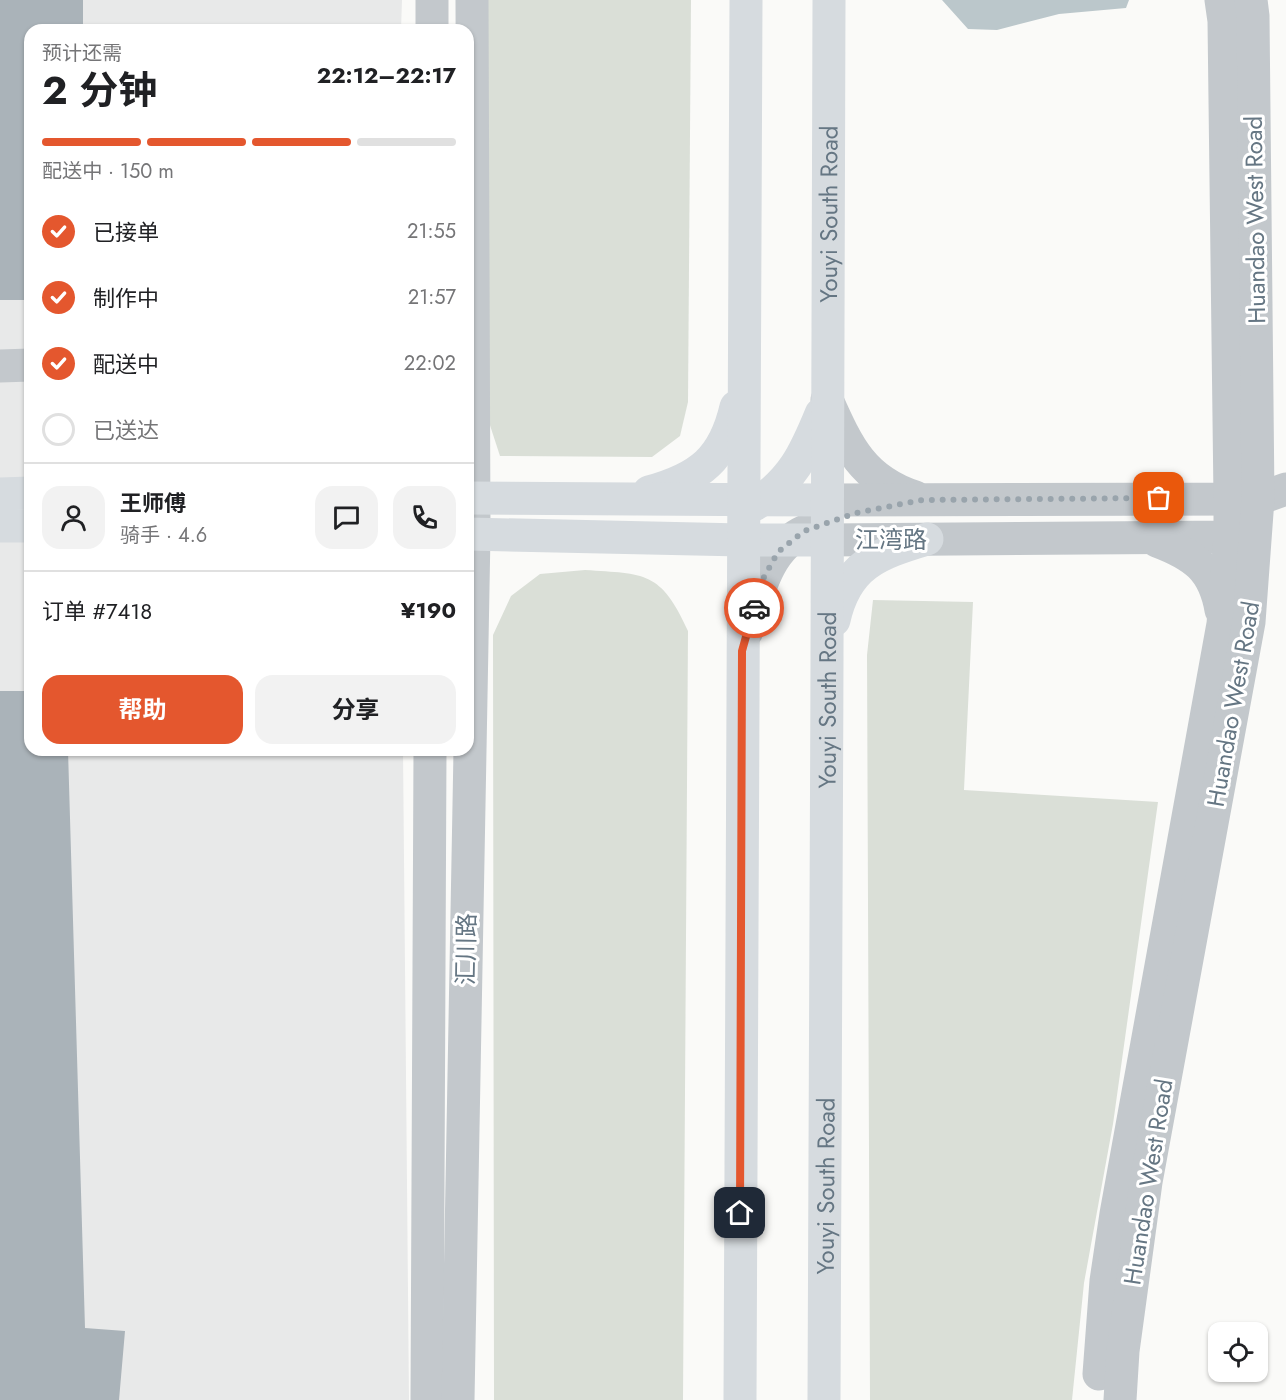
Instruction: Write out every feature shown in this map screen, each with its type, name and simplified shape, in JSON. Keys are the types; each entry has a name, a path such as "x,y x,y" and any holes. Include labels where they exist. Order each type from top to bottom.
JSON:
{"main road":[{"path":"740,1400 742,651 748,512 745,367 746,0"},
{"name":"Youyi South Road","path":"824,1400 828,648 828,0"},
{"path":"626,499 686,479 706,468 725,442 745,367"},
{"path":"474,534 622,538 706,525 748,512 788,479 799,462 827,400"},
{"path":"0,494 24,494"},
{"name":"江湾路","path":"474,498 626,499 827,521"},
{"name":"江湾路","path":"748,512 794,540 827,521"},
{"path":"0,526 24,526"},
{"path":"828,648 838,604 849,580 862,565 890,551 927,539"}],"street":[{"path":"432,0 432,24"},
{"name":"汇川路","path":"472,0 472,24"},
{"name":"Huandao West Road","path":"1221,0 1258,495"},
{"name":"Huandao West Road","path":"1120,1400 1124,1339 1146,1182 1250,622 1258,495 1251,0"},
{"path":"0,366 24,365"},
{"path":"827,400 851,452 864,468 893,489 922,500"},
{"path":"827,521 922,500 1258,495"},
{"path":"1230,537 1258,495"},
{"name":"江湾路","path":"827,521 927,539 1230,537"},
{"name":"Huandao West Road","path":"1098,1400 1106,1281 1116,1214 1223,624 1230,537"},
{"path":"1150,538 1193,557 1207,573 1217,589 1223,624"},
{"path":"742,651 764,577 778,552 794,540"},
{"name":"汇川路","path":"427,1400 430,756"},
{"name":"汇川路","path":"458,1400 468,756"}],"shaded area":[{"path":"0,0 402,0 401,24 24,24 24,756 403,756 409,1400 0,1400"},
{"path":"488,0 691,0 688,402 680,436 652,457 500,456 486,413"},
{"path":"942,0 1129,0 1126,8 1059,14 997,30 968,29"},
{"path":"585,570 637,575 649,580 659,586 669,597 688,631 683,1400 494,1400 493,635 511,596 540,574"},
{"path":"873,600 973,602 964,790 1158,802 1113,1124 1084,1283 1072,1400 870,1400 867,655"}],"building":[{"path":"0,0 83,0 83,24 24,24 24,300 0,300"},
{"path":"0,691 24,691 24,756 68,756 85,1328 125,1331 119,1400 0,1400"}],"way so far":[{"path":"754,608 764,577 778,552 804,531 856,513 922,500 1159,498"}],"route":[{"path":"740,1213 742,651 754,608"}]}
